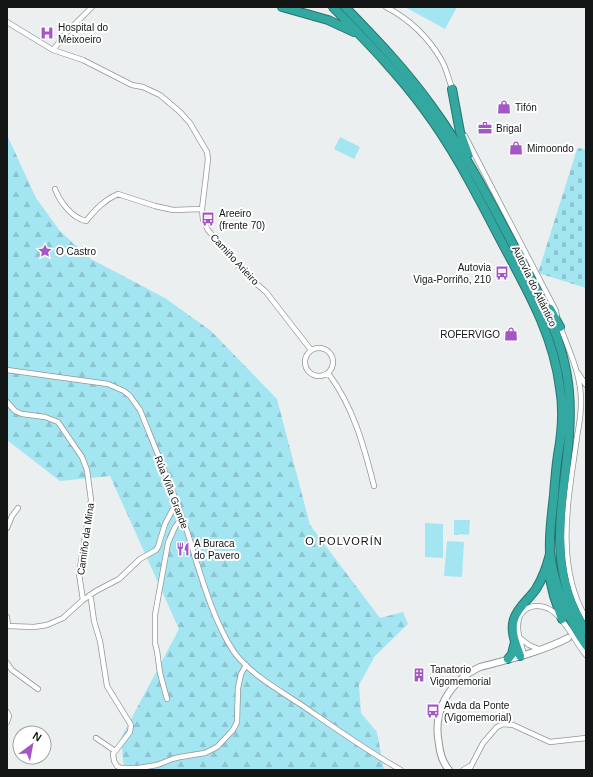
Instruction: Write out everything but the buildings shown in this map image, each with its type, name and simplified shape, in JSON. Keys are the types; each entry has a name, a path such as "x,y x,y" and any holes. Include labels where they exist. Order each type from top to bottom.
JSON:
{"highway":[{"path":"282,7 328,20 352,30 371,47"},
{"name":"Autovía do Atlántico","path":"333,7 396,74 424,109 453,152 529,294 548,335 558,371 561,389 562,415 561,443 558,455 551,518 550,553 563,603 573,625 586,645"},
{"name":"Autovía do Atlántico","path":"345,7 408,75 430,104 476,174 536,288 559,344 567,376 570,424 561,515 560,553 565,583 570,599 586,631"},
{"path":"452,89 460,132 476,174"},
{"path":"536,288 545,300 560,327"},
{"path":"522,655 517,640 514,620 516,614 535,589 547,566 550,553"},
{"path":"547,566 554,596 562,619"},
{"path":"508,659 512,654 517,640"}],"street":[{"path":"53,50 67,32 92,7"},
{"path":"386,7 397,12 409,22 430,43 442,61 457,101 465,135 556,310 560,327 573,358 582,403 570,496 566,544 570,577 576,596 586,618"},
{"name":"Camiño Arieiro","path":"7,22 53,50 83,60 132,85 143,87 160,95 180,112 197,133 207,152 208,159 202,209 203,220 208,230 244,273 266,292 311,350"},
{"path":"55,189 60,201 80,220 86,221 98,206 108,198 118,194 173,210 202,209"},
{"path":"320,348 331,355 333,365 328,373 320,376 311,374 308,371 305,358 311,350 320,348"},
{"name":"Rúa Viña Grande","path":"7,370 100,382 116,387 130,396 140,410 178,506 218,621 234,651 246,665 268,682 341,733 401,770"},
{"path":"577,372 586,385"},
{"path":"328,373 339,387 362,439 374,486"},
{"name":"Camiño da Mina","path":"7,402 15,411 22,414 45,417 58,422 82,457 86,470 91,500 79,574 83,600"},
{"path":"581,414 586,410"},
{"path":"7,617 8,626 34,628 47,625 63,618 83,600 118,579 140,559 156,550 170,514 178,506"},
{"path":"7,528 12,516 18,508"},
{"path":"167,699 160,673 155,643 155,615 168,543 175,527 183,520"},
{"path":"90,595 94,621 100,640 107,686 131,725 130,732 113,754 114,761 117,766 121,768 139,768 157,765 176,758 205,754 217,747 233,730 237,722 238,688 241,674 246,665"},
{"path":"541,650 517,640 518,622 523,613 530,606 540,605 546,607 562,619 586,655"},
{"path":"448,770 442,758 438,737 439,714 445,699 459,680 480,667 541,650 568,638"},
{"path":"7,663 12,670 38,689"},
{"path":"7,712 9,716 7,722"},
{"path":"462,770 470,768 483,743 497,727 503,724 513,725 550,742 586,738"},
{"path":"96,738 115,751"}],"green space":[{"path":"405,7 457,7 445,29"},
{"path":"7,135 36,198 60,231 91,259 165,298 211,331 277,399 310,525 380,618 403,612 408,624 375,656 359,685 361,713 377,732 384,770 124,770 121,738 179,629 110,476 60,481 7,440"},
{"path":"340,137 360,147 354,159 334,149"},
{"path":"580,148 586,150 586,288 538,273 577,149"},
{"path":"454,520 470,520 469,535 454,535"},
{"path":"425,523 443,524 443,558 425,557"},
{"path":"447,541 464,542 462,577 444,576"}],"place":[{"name":"Hospital do Meixoeiro","path":"47,33"},
{"name":"Tifón","path":"504,107"},
{"name":"Brigal","path":"485,128"},
{"name":"Mimoondo","path":"516,148"},
{"name":"Areeiro (frente 70)","path":"208,219"},
{"name":"O Castro","path":"45,251"},
{"name":"Autovia Viga-Porriño, 210","path":"502,273"},
{"name":"ROFERVIGO","path":"511,334"},
{"name":"A Buraca do Pavero","path":"183,549"},
{"name":"Tanatorio Vigomemorial","path":"419,675"},
{"name":"Avda da Ponte (Vigomemorial)","path":"433,711"}],"district":[{"name":"O POLVORÍN","path":"344,541"}]}
